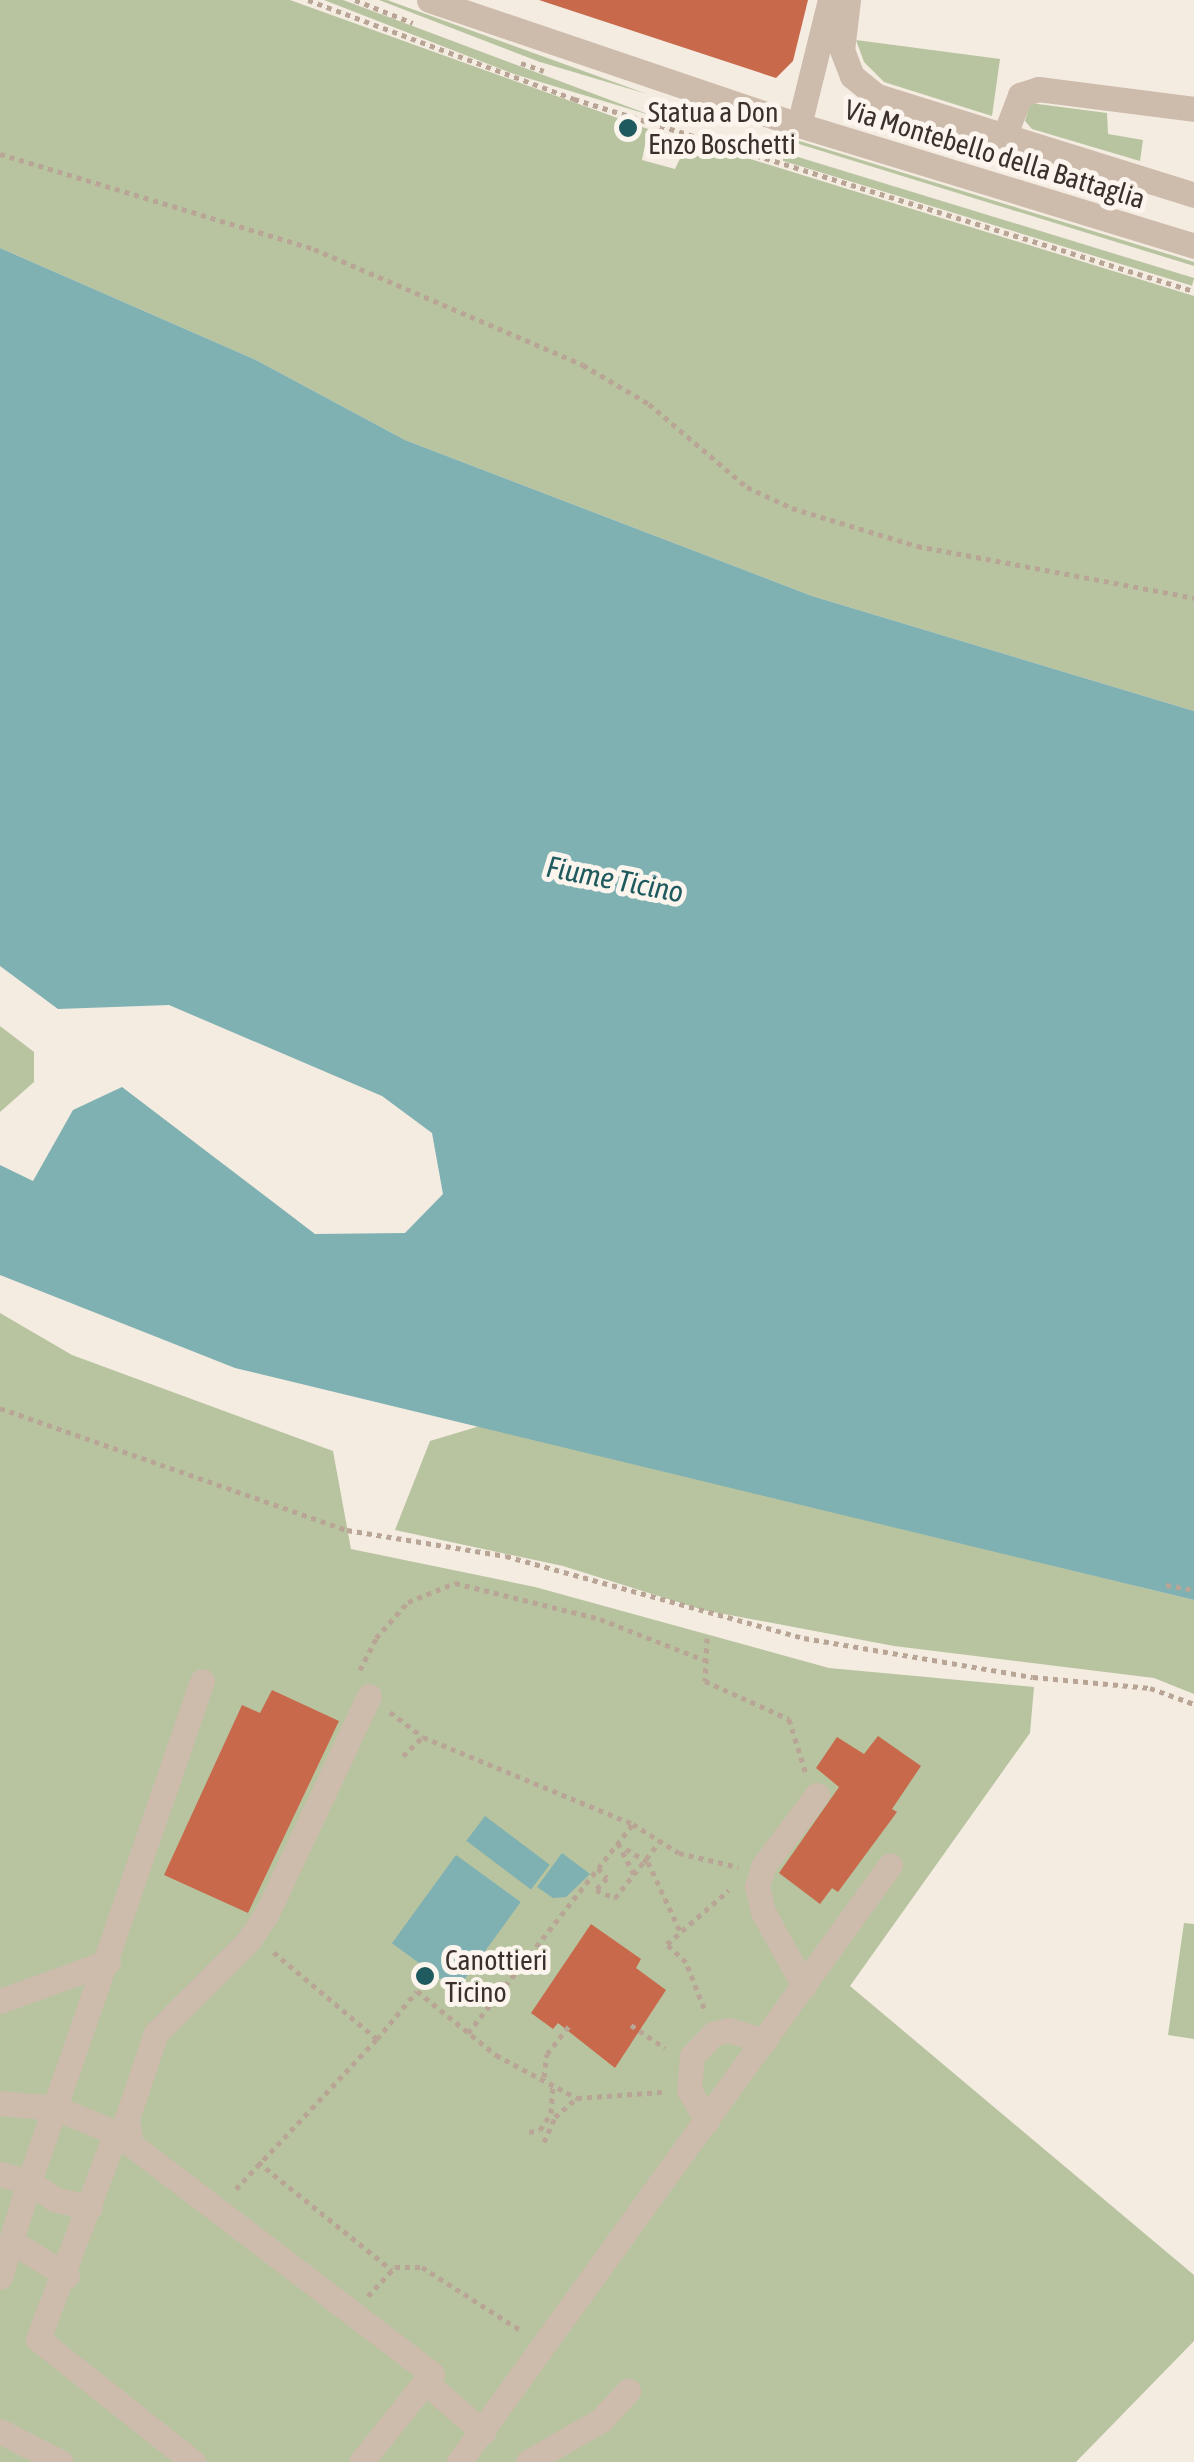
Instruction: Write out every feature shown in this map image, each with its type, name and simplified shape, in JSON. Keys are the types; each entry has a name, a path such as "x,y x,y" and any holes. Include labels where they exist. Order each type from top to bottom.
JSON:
{"street":[{"name":"Via Montebello della Battaglia","path":"429,0 789,122 1194,246"},
{"path":"789,122 830,0"},
{"name":"Via Montebello della Battaglia","path":"848,0 842,50 852,76 877,96 1194,194"},
{"name":"Via Montebello della Battaglia","path":"1004,137 1020,95 1038,88 1194,109"},
{"path":"0,2276 202,1682"},
{"path":"193,2462 38,2339 67,2276 90,2207 123,2138 156,2033 253,1934 369,1696"},
{"path":"804,1986 757,1899 762,1870 817,1794"},
{"path":"460,2462 890,1864"},
{"path":"0,2000 108,1962"},
{"path":"707,2121 689,2090 692,2056 713,2034 729,2030 764,2041"},
{"path":"0,2103 56,2108 123,2138 353,2313 429,2378 483,2432"},
{"path":"0,2174 29,2182 56,2200 90,2207"},
{"path":"11,2241 67,2276"},
{"path":"362,2462 429,2378"},
{"path":"528,2462 602,2420 628,2390"},
{"path":"0,2430 60,2462"}],"path":[{"path":"308,0 668,128 1194,291"},
{"path":"668,128 673,111"},
{"path":"774,161 779,145"},
{"path":"0,154 314,249 583,366 649,404 748,486 781,504 916,546 1194,598"},
{"path":"0,1408 347,1530 506,1556 804,1638 1033,1677 1150,1688 1194,1704"},
{"path":"704,1660 600,1619 455,1583 408,1602 376,1638 354,1683 423,1736 633,1824 695,1860 762,1870"},
{"path":"1166,1585 1194,1590"},
{"path":"707,1638 704,1681 789,1719 817,1794"},
{"path":"403,1756 423,1736"},
{"path":"468,2033 633,1824"},
{"path":"598,1868 607,1878 596,1890 607,1897 621,1895 662,1840"},
{"path":"618,1843 648,1862 680,1930"},
{"path":"626,1849 636,1878"},
{"path":"713,2034 686,1962 667,1944 716,1898 762,1870"},
{"path":"253,1934 377,2039"},
{"path":"219,2212 257,2161 377,2039 417,1991 468,2033 577,2098 689,2090"},
{"path":"544,2077 547,2054 570,2025"},
{"path":"630,2025 692,2056"},
{"path":"530,2132 540,2130 551,2113 553,2083"},
{"path":"544,2142 555,2117 577,2098"},
{"path":"257,2161 392,2270"},
{"path":"353,2313 392,2270 422,2266 440,2274 544,2347"}],"green space":[{"path":"0,0 290,0 648,129 642,160 675,169 689,140 1194,296 1194,711 812,596 405,440 256,360 0,248"},
{"path":"324,0 343,0 653,116 514,74"},
{"path":"379,0 387,0 647,94 540,62"},
{"path":"856,40 1000,59 992,116 884,82 864,62"},
{"path":"1030,103 1107,113 1108,134 1143,140 1140,161 1032,129 1025,121"},
{"path":"786,140 1194,262 1194,266"},
{"path":"785,153 1194,278 1192,286 783,161"},
{"path":"0,1026 34,1052 34,1082 0,1112"},
{"name":"Canottieri Ticino","path":"0,1313 72,1355 333,1451 351,1549 535,1587 829,1668 1034,1687 1030,1733 850,1986 1194,2275 1194,2341 1076,2462 0,2462"},
{"path":"480,1426 1194,1600 1194,1694 1154,1678 894,1646 703,1610 563,1566 395,1530 430,1441"},
{"path":"1184,1923 1194,1924 1194,2039 1168,2035"}],"water":[{"name":"Fiume Ticino","path":"0,248 256,360 405,440 812,596 1194,711 1194,1600 235,1368 0,1275 0,1165 33,1181 73,1110 122,1087 315,1234 405,1233 443,1194 432,1133 382,1096 169,1005 58,1009 0,966"},
{"path":"485,1816 550,1865 531,1890 466,1841"},
{"path":"562,1853 590,1874 566,1897 553,1898 537,1887"},
{"path":"456,1855 521,1902 457,1990 392,1943"}],"building":[{"path":"539,0 808,0 793,61 776,78"},
{"path":"272,1690 339,1721 248,1913 164,1875 242,1705 260,1713"},
{"path":"878,1736 921,1766 892,1809 897,1812 838,1892 832,1888 820,1904 779,1873 839,1787 816,1768 837,1737 864,1754"},
{"path":"591,1924 641,1959 636,1968 666,1990 615,2068 558,2023 553,2029 531,2013"}],"place":[{"name":"Statua a Don Enzo Boschetti","path":"628,128"},
{"name":"Canottieri Ticino","path":"425,1976"}]}
